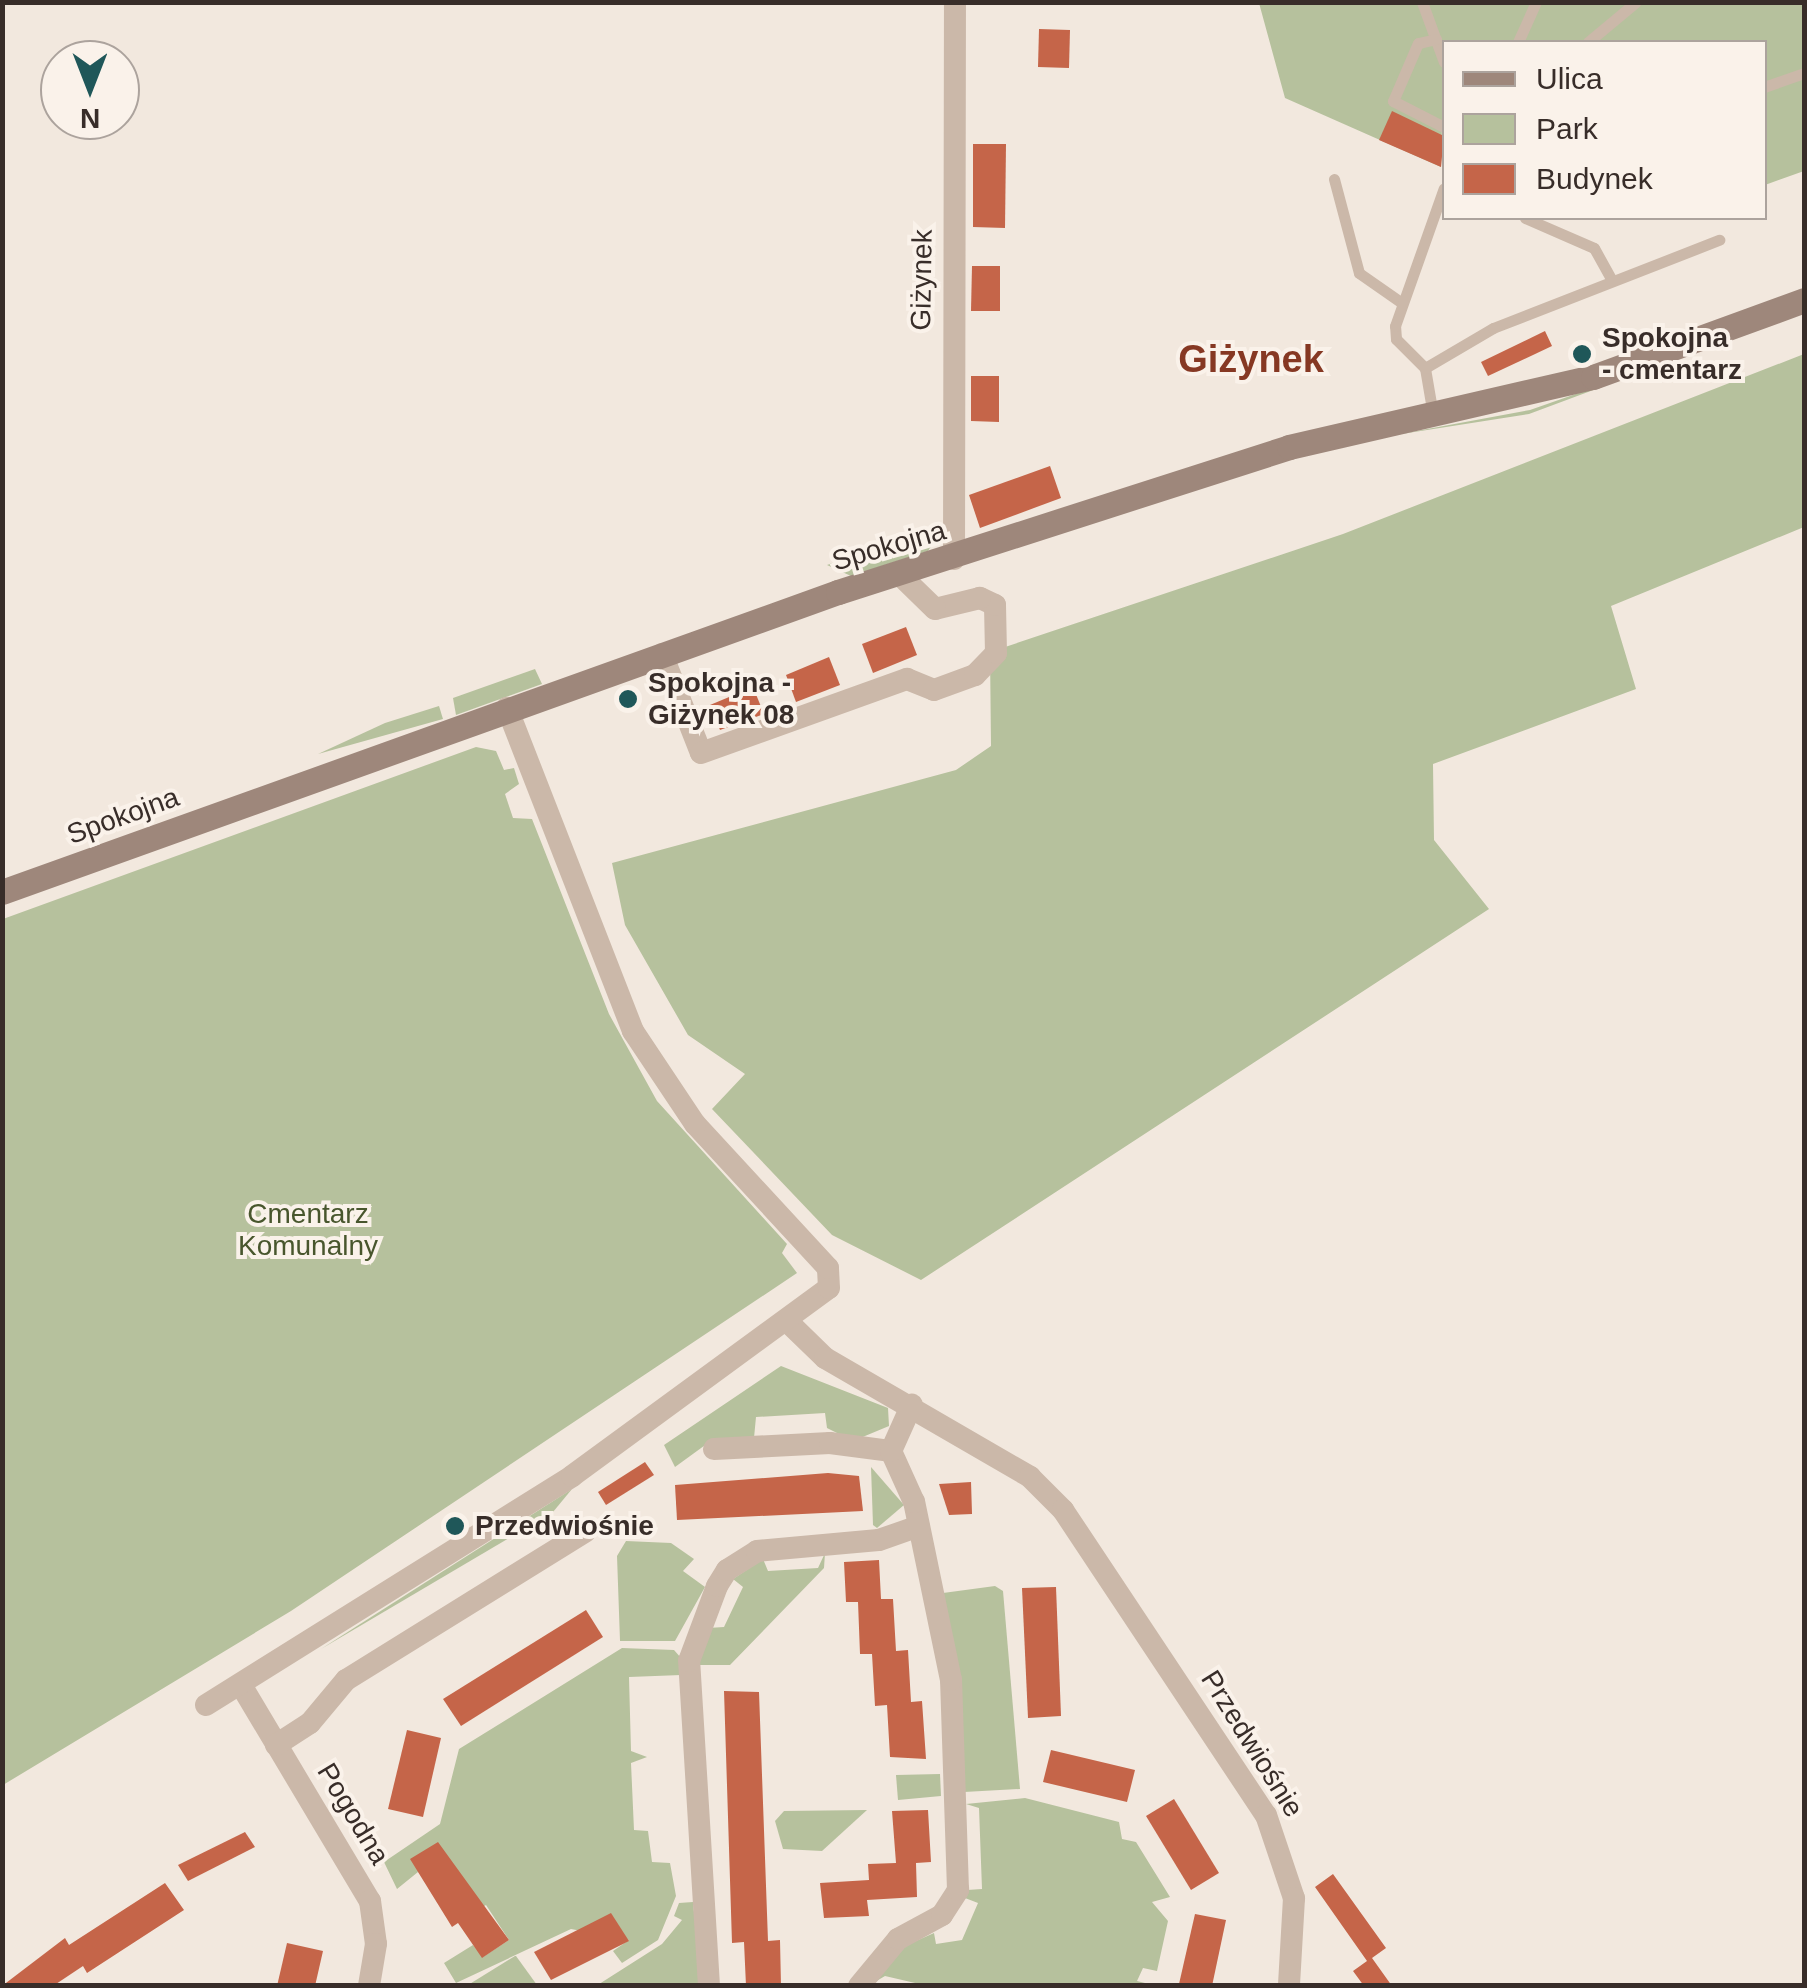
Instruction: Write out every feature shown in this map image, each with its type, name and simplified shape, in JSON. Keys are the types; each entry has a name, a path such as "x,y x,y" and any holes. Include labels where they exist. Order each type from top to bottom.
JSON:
{"street":[{"name":"Giżynek","path":"954,559 955,2"},
{"name":"Spokojna","path":"2,892 507,708 899,574 1289,446 1594,377 1804,300"},
{"path":"662,654 701,754 907,679 934,690 975,674 996,653 995,605 980,598 935,609 899,574"},
{"path":"206,1705 572,1476 822,1299 828,1268 695,1124 633,1031 507,708"},
{"name":"Przedwiośnie","path":"790,1324 825,1358 912,1404 1030,1476 1063,1510 1266,1815 1297,1920 1289,1986"},
{"path":"859,1986 898,1940 942,1914 958,1890 951,1680 920,1526 891,1451 912,1404"},
{"path":"714,1449 830,1443 891,1451"},
{"path":"708,1986 689,1661 717,1586 727,1570 757,1551 879,1540 920,1526"},
{"path":"276,1745 310,1723 346,1680 585,1532"},
{"name":"Pogodna","path":"241,1685 370,1901 376,1944 369,1986"}],"lane":[{"path":"1422,2 1442,56"},
{"path":"1519,40 1536,2"},
{"path":"1590,40 1636,2"},
{"path":"1436,39 1418,43 1393,101 1442,126"},
{"path":"1767,86 1804,72"},
{"path":"1334,180 1359,273 1399,301"},
{"path":"1433,415 1425,368 1396,339 1399,301 1442,193"},
{"path":"1530,220 1594,248 1610,277"},
{"path":"1425,368 1493,328 1610,277 1719,240"}],"green space":[{"path":"1259,3 1804,3 1804,171 1767,184 1767,40 1442,40 1441,167 1285,98"},
{"path":"1690,354 1529,414 1395,435 1530,410"},
{"path":"1804,354 1804,527 1611,606 1636,689 1433,764 1434,840 1489,909 921,1280 832,1235 712,1109 745,1074 688,1035 625,925 612,863 956,770 991,746 990,652 1343,534"},
{"path":"920,532 938,536 928,551 851,576 827,565"},
{"path":"535,669 542,684 456,715 453,698"},
{"path":"439,706 443,719 318,754 385,723"},
{"name":"Cmentarz Komunalny","path":"476,747 496,751 504,770 514,768 519,784 505,794 513,818 532,819 609,1014 657,1101 787,1244 782,1253 797,1273 291,1611 3,1785 3,919"},
{"path":"781,1366 888,1408 889,1426 853,1441 827,1428 825,1413 756,1417 754,1438 708,1443 675,1467 664,1445"},
{"path":"871,1467 904,1505 877,1528 873,1525"},
{"path":"572,1489 553,1512 321,1649"},
{"path":"626,1541 671,1543 694,1559 683,1571 705,1587 675,1641 620,1641 617,1556"},
{"path":"825,1553 824,1568 730,1665 699,1665 708,1628 724,1627 743,1587 733,1579 763,1559 768,1571 818,1568"},
{"path":"995,1586 1003,1591 1020,1789 964,1792 943,1593"},
{"path":"622,1648 674,1650 681,1658 681,1675 629,1677 631,1751 647,1757 631,1763 634,1830 648,1831 652,1862 670,1863 676,1896 658,1940 622,1963 613,1951 629,1940 571,1929 456,1983 444,1963 473,1945 483,1957 509,1940 486,1905 479,1909 418,1872 397,1889 384,1862 440,1824 459,1749"},
{"path":"940,1774 941,1796 898,1800 896,1775"},
{"path":"1025,1798 1119,1822 1122,1839 1136,1842 1170,1897 1152,1902 1168,1921 1157,1971 1143,1968 1137,1981 1153,1985 928,1986 885,1976 868,1986 896,1950 934,1933 936,1944 962,1940 978,1903 965,1898 967,1890 982,1889 979,1808 966,1804"},
{"path":"867,1810 822,1851 783,1849 775,1821 784,1811"},
{"path":"693,1902 701,1985 596,1986 662,1944 682,1920 674,1916 679,1903"},
{"path":"515,1956 537,1985 468,1985"}],"building":[{"path":"1039,29 1070,30 1069,68 1038,67"},
{"path":"1392,111 1442,135 1441,167 1379,140"},
{"path":"973,144 1006,144 1005,228 973,227"},
{"path":"972,266 1000,266 1000,311 971,311"},
{"path":"1545,331 1552,346 1488,376 1481,362"},
{"path":"971,376 999,376 999,422 971,421"},
{"path":"1050,466 1061,498 980,528 969,495"},
{"path":"906,627 917,655 873,673 862,644"},
{"path":"829,657 840,685 796,702 786,675"},
{"path":"753,687 764,714 720,730 710,705"},
{"path":"645,1462 654,1475 606,1505 598,1492"},
{"path":"828,1473 859,1476 863,1511 677,1520 675,1485"},
{"path":"971,1482 972,1514 949,1515 939,1484"},
{"path":"879,1560 881,1599 893,1599 896,1651 908,1650 911,1702 922,1701 926,1759 890,1757 887,1705 875,1706 872,1654 860,1654 858,1602 846,1602 844,1562"},
{"path":"1056,1587 1061,1716 1028,1718 1022,1588"},
{"path":"586,1610 603,1637 461,1726 443,1699"},
{"path":"724,1691 759,1692 768,1941 780,1940 781,1986 746,1986 744,1942 732,1943"},
{"path":"407,1730 441,1738 423,1817 388,1809"},
{"path":"1051,1750 1135,1770 1127,1802 1043,1782"},
{"path":"1174,1799 1219,1873 1191,1890 1146,1816"},
{"path":"928,1810 931,1862 916,1863 917,1897 867,1900 869,1916 824,1918 820,1883 869,1880 868,1864 896,1863 892,1811"},
{"path":"245,1832 255,1847 188,1881 178,1865"},
{"path":"438,1842 509,1940 482,1958 458,1923 452,1927 410,1859"},
{"path":"1333,1874 1386,1948 1372,1958 1392,1986 1364,1986 1353,1971 1367,1961 1315,1887"},
{"path":"165,1883 184,1910 87,1973 83,1966 53,1986 2,1986 65,1938 69,1945"},
{"path":"611,1913 629,1941 551,1980 534,1952"},
{"path":"1195,1914 1226,1920 1212,1986 1179,1984"},
{"path":"287,1943 323,1951 315,1986 277,1986"}],"place":[{"name":"Spokojna - cmentarz","path":"1582,354"},
{"name":"Spokojna - Giżynek 08","path":"628,699"},
{"name":"Przedwiośnie","path":"455,1526"}],"district":[{"name":"Giżynek","path":"1251,360"}]}
